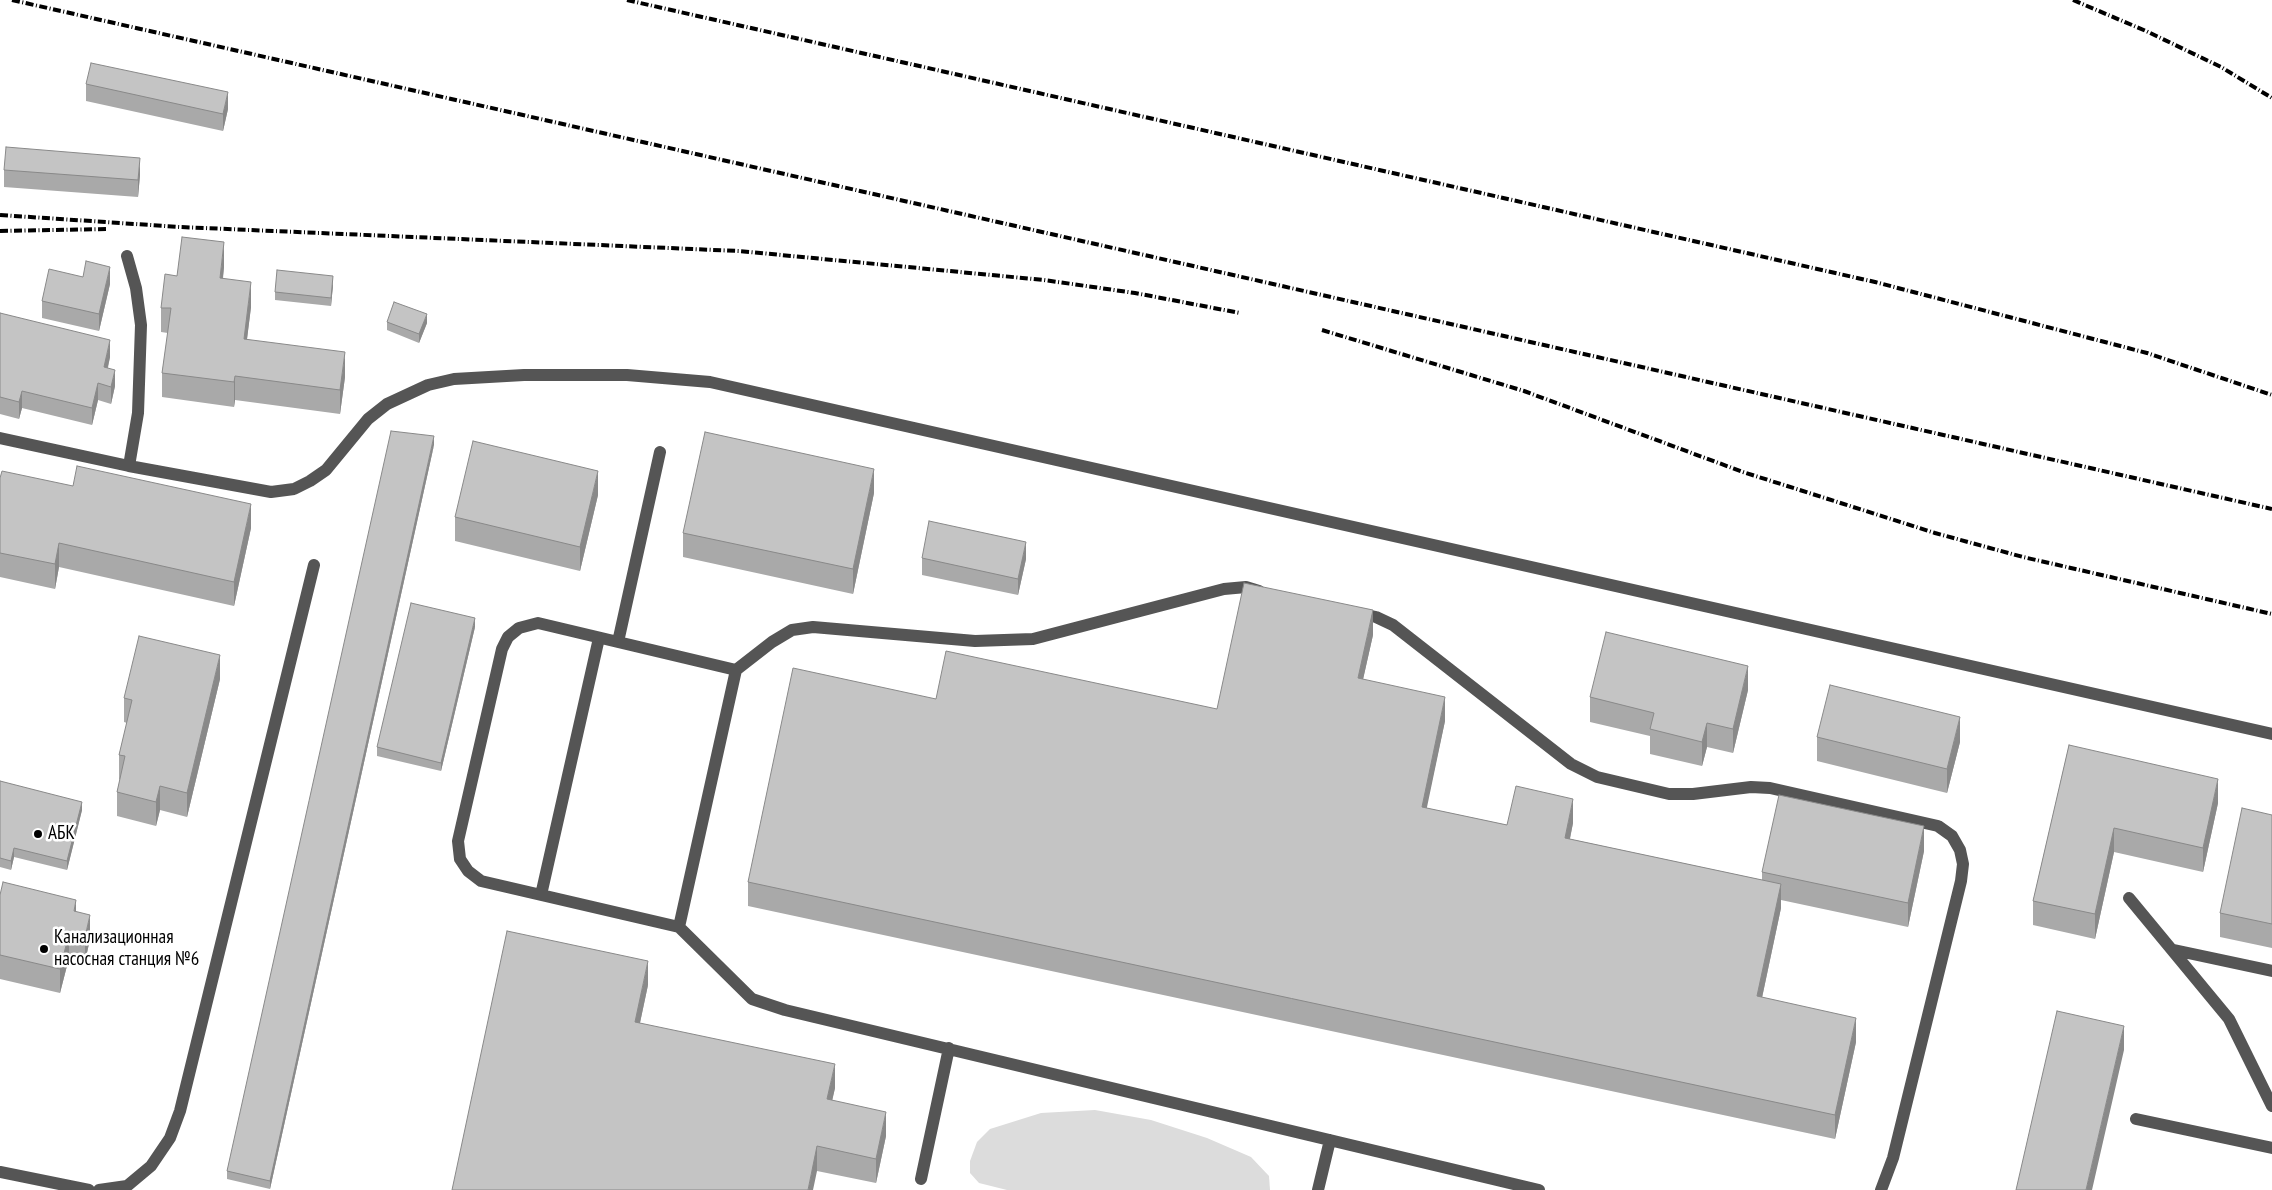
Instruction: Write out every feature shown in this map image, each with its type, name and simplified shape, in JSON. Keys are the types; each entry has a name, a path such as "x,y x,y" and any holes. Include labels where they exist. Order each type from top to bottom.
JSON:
{"lane":[{"path":"127,256 136,288 141,335 138,413 129,466"},
{"path":"0,438 129,466 272,492 294,489 326,470 368,419 387,404 428,385 454,379 524,375 627,375 710,382 2272,734"},
{"path":"618,642 660,452"},
{"path":"99,1190 127,1186 151,1166 170,1138 180,1111 314,565"},
{"path":"678,927 736,670 772,642 792,630 813,627 975,642 1033,639 1224,589 1246,588 1274,594"},
{"path":"1348,611 1376,617 1392,625 1571,764 1597,777 1669,794 1693,794 1751,787 1770,788 1938,826 1952,836 1960,850 1963,864 1961,881 1893,1158 1881,1190"},
{"path":"736,670 538,624 519,628 508,637 502,650 458,841 460,859 468,871 481,881 678,927 752,999 784,1010 1539,1190"},
{"path":"541,895 599,638"},
{"path":"2130,898 2229,1019 2272,1106"},
{"path":"2174,950 2272,971"},
{"path":"921,1179 949,1048"},
{"path":"2136,1119 2272,1148"},
{"path":"1318,1190 1330,1140"},
{"path":"0,1172 89,1190"}],"shaded area":[{"path":"1095,1110 1151,1120 1207,1138 1251,1157 1269,1176 1270,1190 1007,1190 979,1183 970,1173 970,1161 977,1142 990,1129 1041,1113"}],"building":[{"path":"91,63 228,92 223,114 86,84"},
{"path":"6,147 140,158 138,180 4,170"},
{"path":"182,237 224,242 220,278 251,282 244,339 345,352 340,390 235,376 234,382 162,373 171,308 161,308 165,274 177,276"},
{"path":"86,261 110,267 99,314 42,301 49,269 83,277"},
{"path":"277,270 333,276 331,298 275,292"},
{"path":"394,302 427,314 419,334 387,322"},
{"path":"0,313 110,340 104,367 115,370 111,387 98,383 92,408 22,391 19,402 0,397"},
{"path":"391,431 434,436 270,1181 227,1171"},
{"path":"705,432 874,469 853,569 683,533"},
{"path":"473,441 598,471 580,547 455,517"},
{"path":"77,466 251,504 234,582 59,543 55,564 0,553 0,478 2,471 73,486"},
{"path":"929,521 1026,542 1018,579 922,558"},
{"path":"1244,583 1373,610 1358,678 1445,697 1422,807 1507,825 1516,786 1573,799 1565,838 1781,884 1757,996 1856,1018 1835,1115 748,882 793,668 936,699 946,651 1217,709"},
{"path":"411,603 475,618 441,763 377,747"},
{"path":"1606,632 1748,666 1733,729 1707,723 1702,742 1650,729 1654,713 1590,697"},
{"path":"139,636 220,655 187,793 160,786 156,802 117,792 125,756 119,755 132,700 124,698"},
{"path":"1830,685 1960,717 1947,769 1817,737"},
{"path":"2069,745 2218,779 2203,848 2114,828 2095,914 2033,901"},
{"name":"АБК","path":"0,781 82,802 67,861 14,848 11,861 0,858"},
{"path":"1779,795 1924,826 1908,903 1762,872"},
{"path":"2242,808 2272,815 2272,924 2220,913"},
{"name":"Канализационная насосная станция №6","path":"3,882 76,900 74,911 90,915 85,937 69,934 60,969 0,955 0,895"},
{"path":"507,931 648,961 635,1022 835,1064 827,1099 886,1112 876,1159 817,1146 808,1190 452,1190"},
{"path":"2057,1011 2124,1026 2086,1190 2016,1190"}],"railway":[{"path":"12,0 2272,509"},
{"path":"627,0 1875,282 2147,353 2272,395"},
{"path":"2073,0 2146,31 2221,67 2272,98"},
{"path":"0,215 180,227 739,251 1044,280 1135,293 1240,313"},
{"path":"0,231 107,229"},
{"path":"1322,330 1524,391 1743,472 1935,533 2023,557 2272,614"}],"place":[{"name":"АБК","path":"38,834"},
{"name":"Канализационная насосная станция №6","path":"44,949"}]}
